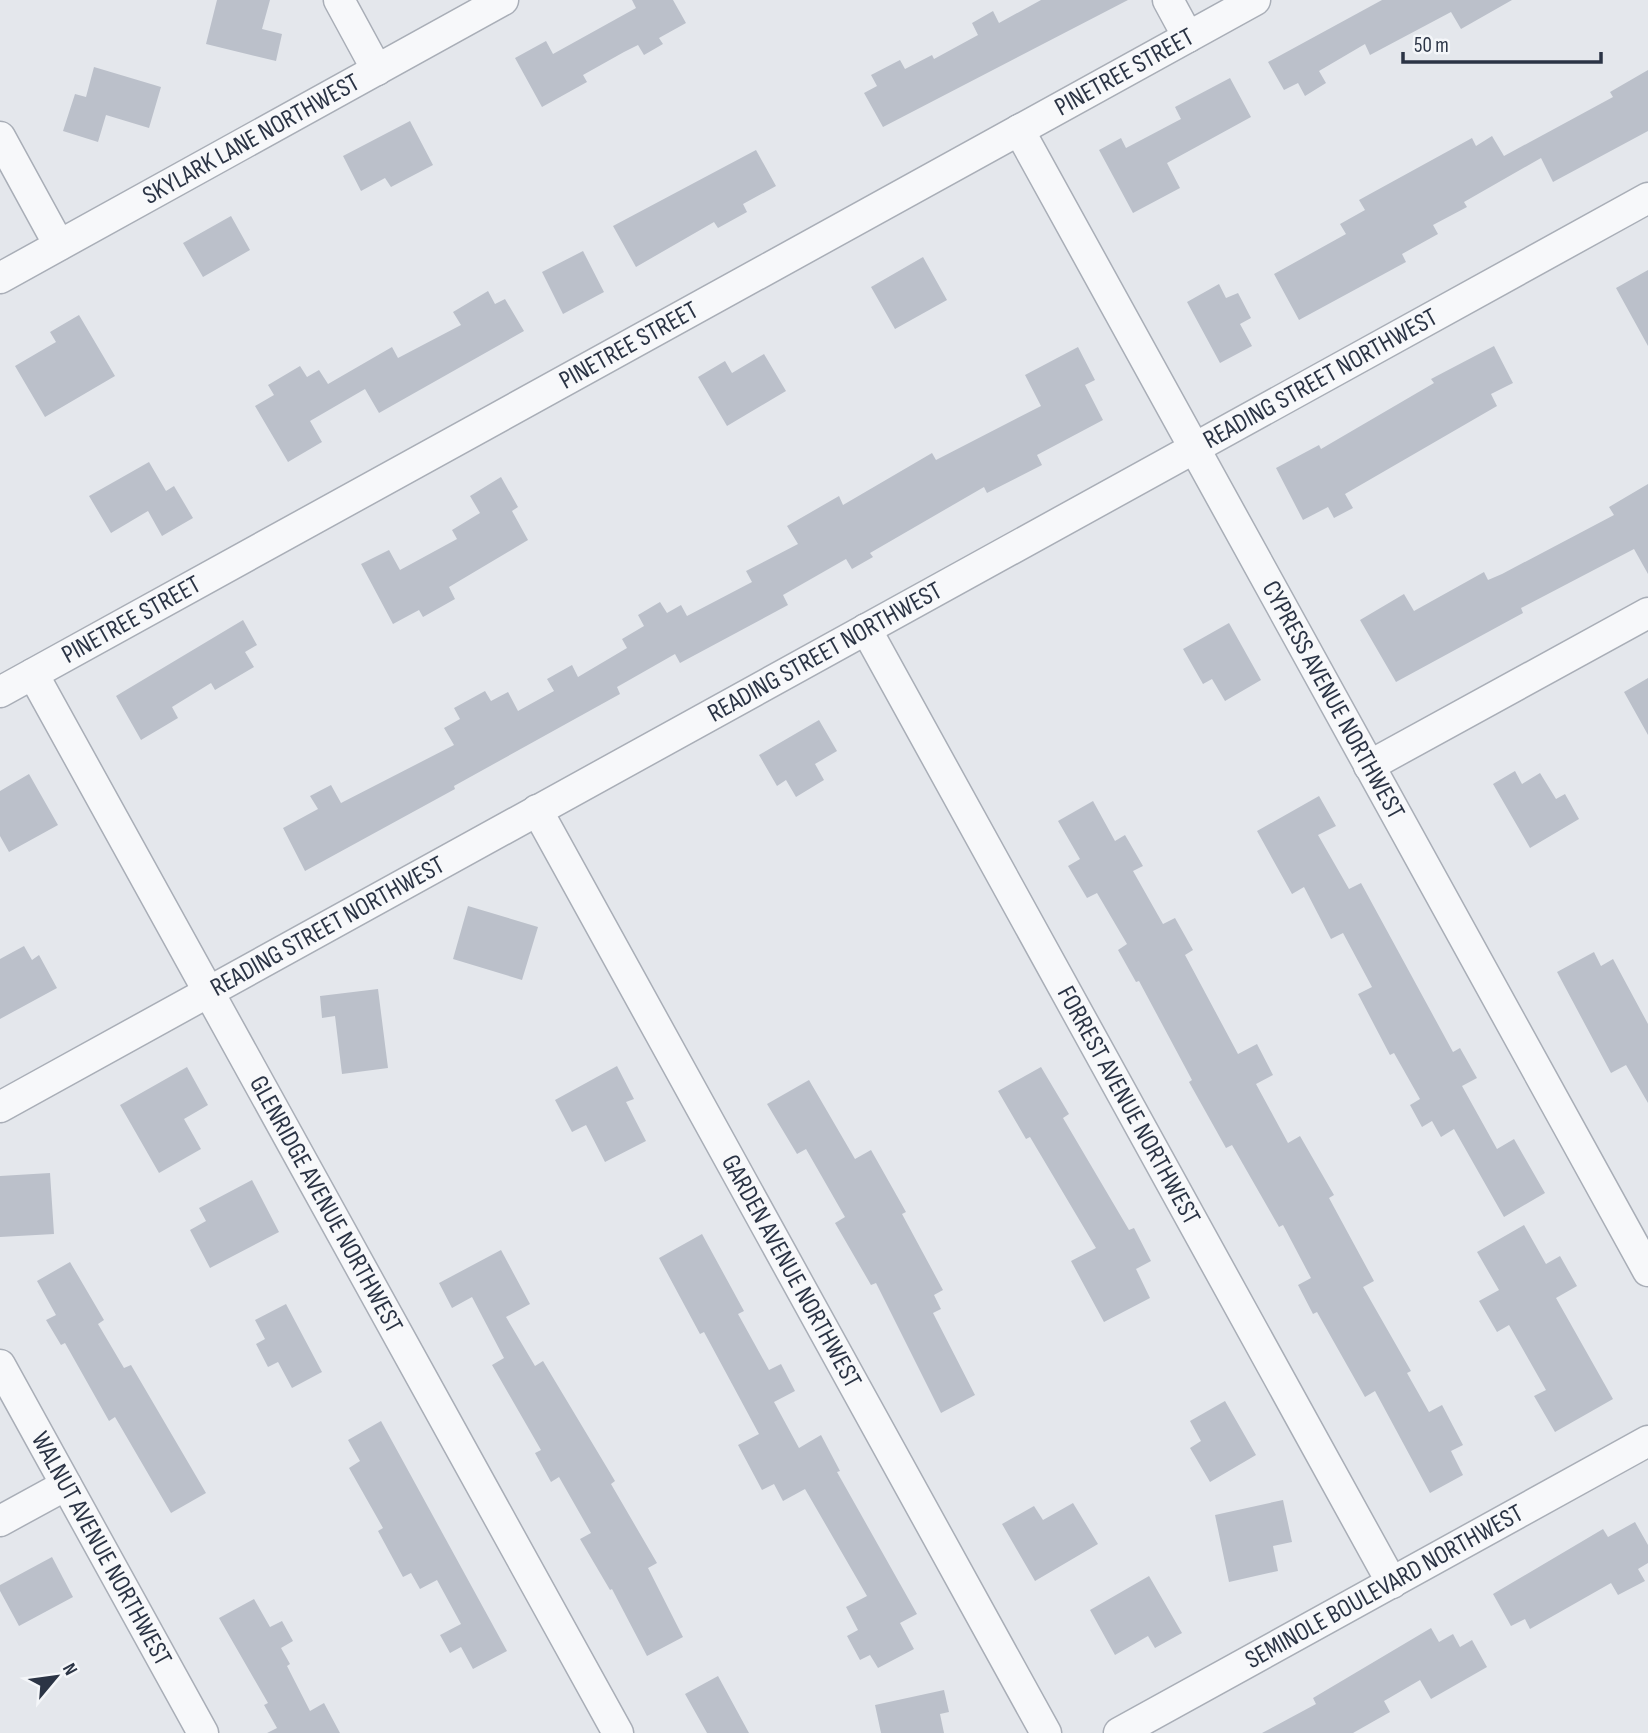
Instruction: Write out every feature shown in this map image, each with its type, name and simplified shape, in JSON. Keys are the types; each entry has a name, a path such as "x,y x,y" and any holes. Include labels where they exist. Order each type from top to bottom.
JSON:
{"street":[{"path":"339,0 377,70"},
{"name":"SKYLARK LANE NORTHWEST","path":"0,278 503,0"},
{"path":"1168,0 1188,37"},
{"name":"PINETREE STREET","path":"0,692 1255,0"},
{"name":"CYPRESS AVENUE NORTHWEST","path":"1019,130 1648,1271"},
{"path":"0,137 59,245"},
{"name":"READING STREET NORTHWEST","path":"0,1107 1648,198"},
{"path":"1369,766 1648,613"},
{"name":"FORREST AVENUE NORTHWEST","path":"866,629 1392,1583"},
{"name":"GLENRIDGE AVENUE NORTHWEST","path":"33,674 618,1733"},
{"name":"GARDEN AVENUE NORTHWEST","path":"537,810 1046,1733"},
{"name":"WALNUT AVENUE NORTHWEST","path":"0,1365 203,1733"},
{"name":"SEMINOLE BOULEVARD NORTHWEST","path":"1119,1733 1648,1441"},
{"path":"0,1521 66,1485"}],"building":[{"path":"217,0 270,0 262,29 282,34 276,61 206,44"},
{"path":"632,0 673,0 686,23 659,38 663,44 644,55 638,45 583,75 587,82 542,107 515,58 546,41 553,54 636,8"},
{"path":"1041,0 1128,0 883,127 864,93 877,86 871,75 900,60 905,69 932,55 934,59 978,35 972,23 993,11 999,23"},
{"path":"1382,0 1512,0 1461,29 1451,12 1370,55 1365,44 1319,71 1326,83 1305,96 1298,83 1284,90 1268,62"},
{"path":"94,67 161,87 149,128 106,115 98,142 63,131 75,94 86,97"},
{"path":"1648,70 1648,131 1553,182 1541,158 1464,202 1467,207 1433,225 1438,234 1402,254 1406,262 1299,320 1274,274 1346,234 1340,224 1365,210 1359,200 1472,138 1476,146 1492,136 1504,156 1613,97 1610,92"},
{"path":"1230,78 1251,117 1167,163 1180,188 1133,213 1099,150 1121,138 1126,148 1181,119 1175,107"},
{"path":"410,121 433,165 391,187 385,178 361,191 343,156"},
{"path":"756,150 776,186 743,204 747,212 718,228 714,222 636,267 613,226"},
{"path":"231,216 250,250 203,277 183,243"},
{"path":"583,251 604,292 563,314 542,272"},
{"path":"923,257 947,300 895,329 871,287"},
{"path":"1648,270 1648,346 1616,288"},
{"path":"1219,284 1226,298 1238,293 1251,318 1240,324 1252,346 1220,363 1187,302"},
{"path":"488,291 495,304 505,299 524,331 379,413 365,389 310,421 322,442 288,462 255,406 274,395 268,385 300,366 307,377 319,370 328,384 392,347 398,358 461,325 453,312"},
{"path":"79,315 115,376 45,417 15,366 56,342 50,332"},
{"path":"1494,346 1513,383 1491,394 1497,406 1345,494 1353,508 1334,518 1328,507 1303,520 1276,468 1319,445 1321,449 1434,383 1431,379"},
{"path":"1078,347 1095,380 1085,385 1103,420 1037,455 1042,465 987,493 984,487 870,553 873,557 852,569 846,559 783,595 788,605 680,663 675,654 617,687 620,694 305,871 283,828 318,809 310,796 331,785 341,803 454,745 444,728 460,719 454,708 485,691 491,701 508,692 518,711 554,691 547,679 572,665 578,677 627,648 622,639 644,626 638,615 660,602 667,613 681,605 687,616 752,582 746,571 798,544 787,526 839,496 843,505 932,453 936,460 1041,406 1025,375"},
{"path":"764,354 786,391 727,426 698,377 725,361 732,373"},
{"path":"149,462 166,491 174,486 193,518 162,536 148,511 111,533 89,496"},
{"path":"501,477 518,507 512,511 528,540 449,587 455,599 423,617 419,610 393,624 361,564 389,550 400,570 457,539 452,530 480,513 470,496"},
{"path":"1648,484 1648,574 1634,549 1521,608 1523,613 1396,682 1360,620 1404,594 1414,611 1484,572 1488,580 1502,574 1614,515 1609,507"},
{"path":"243,620 257,645 245,652 254,667 215,690 211,683 172,707 178,718 141,740 116,696"},
{"path":"1229,623 1261,680 1225,701 1212,679 1203,684 1183,649"},
{"path":"1648,678 1648,735 1624,692"},
{"path":"819,720 837,751 815,764 824,780 796,797 786,780 777,786 759,755"},
{"path":"1515,771 1522,784 1540,773 1556,799 1565,794 1579,819 1530,848 1493,784"},
{"path":"29,774 58,825 9,852 0,836 0,791"},
{"path":"1319,796 1336,826 1318,835 1349,889 1361,883 1453,1052 1460,1048 1477,1078 1462,1086 1497,1149 1514,1139 1545,1193 1504,1217 1454,1129 1441,1137 1432,1121 1422,1127 1410,1105 1420,1099 1394,1053 1390,1055 1358,994 1372,987 1343,933 1331,939 1304,887 1292,894 1257,831"},
{"path":"1093,801 1115,841 1125,835 1143,866 1133,871 1163,924 1175,918 1193,950 1185,955 1238,1054 1257,1044 1273,1075 1256,1084 1288,1143 1300,1136 1334,1195 1329,1198 1374,1281 1363,1287 1411,1371 1407,1373 1429,1412 1442,1405 1463,1445 1451,1451 1463,1475 1430,1493 1375,1391 1365,1397 1317,1312 1313,1314 1298,1285 1311,1278 1283,1225 1279,1227 1232,1145 1226,1148 1189,1082 1192,1080 1139,981 1136,982 1118,950 1127,944 1097,893 1087,898 1068,866 1080,859 1058,821"},
{"path":"468,906 538,927 522,980 453,959"},
{"path":"24,946 32,960 39,955 57,988 0,1019 0,959"},
{"path":"1594,952 1601,966 1613,959 1648,1024 1648,1103 1626,1065 1611,1073 1557,972"},
{"path":"378,989 388,1068 342,1074 335,1016 322,1018 320,996"},
{"path":"617,1066 634,1099 626,1102 646,1141 605,1162 586,1125 572,1132 555,1100"},
{"path":"187,1067 208,1105 184,1119 201,1149 159,1173 120,1105"},
{"path":"1041,1067 1069,1114 1063,1118 1129,1230 1134,1228 1151,1261 1136,1269 1150,1298 1104,1322 1071,1261 1096,1248 1030,1137 1026,1139 998,1091"},
{"path":"809,1080 855,1159 871,1150 906,1212 902,1214 943,1290 934,1295 941,1309 933,1313 975,1395 941,1413 876,1283 871,1285 835,1223 845,1217 806,1149 797,1154 767,1104"},
{"path":"50,1173 54,1234 0,1237 0,1176"},
{"path":"252,1180 279,1232 210,1268 190,1230 206,1221 199,1208"},
{"path":"1524,1225 1546,1264 1560,1256 1577,1286 1556,1298 1613,1399 1555,1432 1534,1396 1546,1390 1509,1325 1497,1332 1479,1301 1499,1290 1477,1252"},
{"path":"702,1234 744,1311 738,1314 769,1370 781,1364 795,1391 774,1402 799,1448 821,1435 840,1471 837,1472 917,1614 900,1623 914,1649 878,1668 870,1655 860,1660 847,1636 858,1630 846,1607 867,1596 805,1489 783,1501 774,1484 762,1490 738,1445 759,1434 704,1332 700,1334 659,1258"},
{"path":"501,1250 530,1304 506,1317 535,1366 543,1361 615,1481 611,1484 657,1563 648,1568 683,1637 647,1656 612,1589 610,1590 580,1539 591,1533 559,1477 551,1482 535,1453 541,1450 492,1365 504,1358 472,1297 452,1308 439,1283"},
{"path":"70,1262 104,1320 98,1324 124,1368 131,1365 206,1493 171,1513 115,1417 109,1421 65,1343 61,1345 46,1320 56,1315 37,1281"},
{"path":"286,1304 322,1372 292,1388 278,1362 268,1367 256,1344 265,1339 255,1320"},
{"path":"1225,1401 1256,1455 1210,1482 1190,1448 1201,1441 1190,1421"},
{"path":"381,1421 507,1651 473,1669 461,1647 450,1653 440,1635 461,1624 437,1580 420,1589 411,1573 403,1577 378,1531 383,1528 349,1468 360,1461 348,1440"},
{"path":"1283,1500 1292,1542 1273,1546 1278,1571 1229,1582 1215,1515"},
{"path":"1073,1503 1098,1544 1035,1581 1002,1524 1034,1506 1043,1520"},
{"path":"1635,1522 1648,1545 1648,1563 1638,1569 1645,1581 1618,1595 1611,1583 1530,1629 1525,1619 1511,1626 1493,1594 1603,1529 1608,1537"},
{"path":"52,1557 73,1597 19,1626 0,1591 0,1585"},
{"path":"1149,1576 1182,1633 1155,1648 1148,1636 1115,1655 1090,1610"},
{"path":"254,1599 270,1627 282,1621 293,1641 281,1648 310,1711 324,1703 340,1733 267,1733 277,1728 264,1705 268,1703 219,1618"},
{"path":"1431,1628 1439,1642 1453,1634 1460,1647 1472,1640 1487,1667 1431,1699 1420,1680 1384,1701 1390,1712 1353,1733 1262,1733 1316,1704 1313,1698"},
{"path":"718,1676 749,1733 707,1733 685,1694"},
{"path":"944,1690 949,1712 940,1714 944,1733 881,1733 875,1705"}]}
